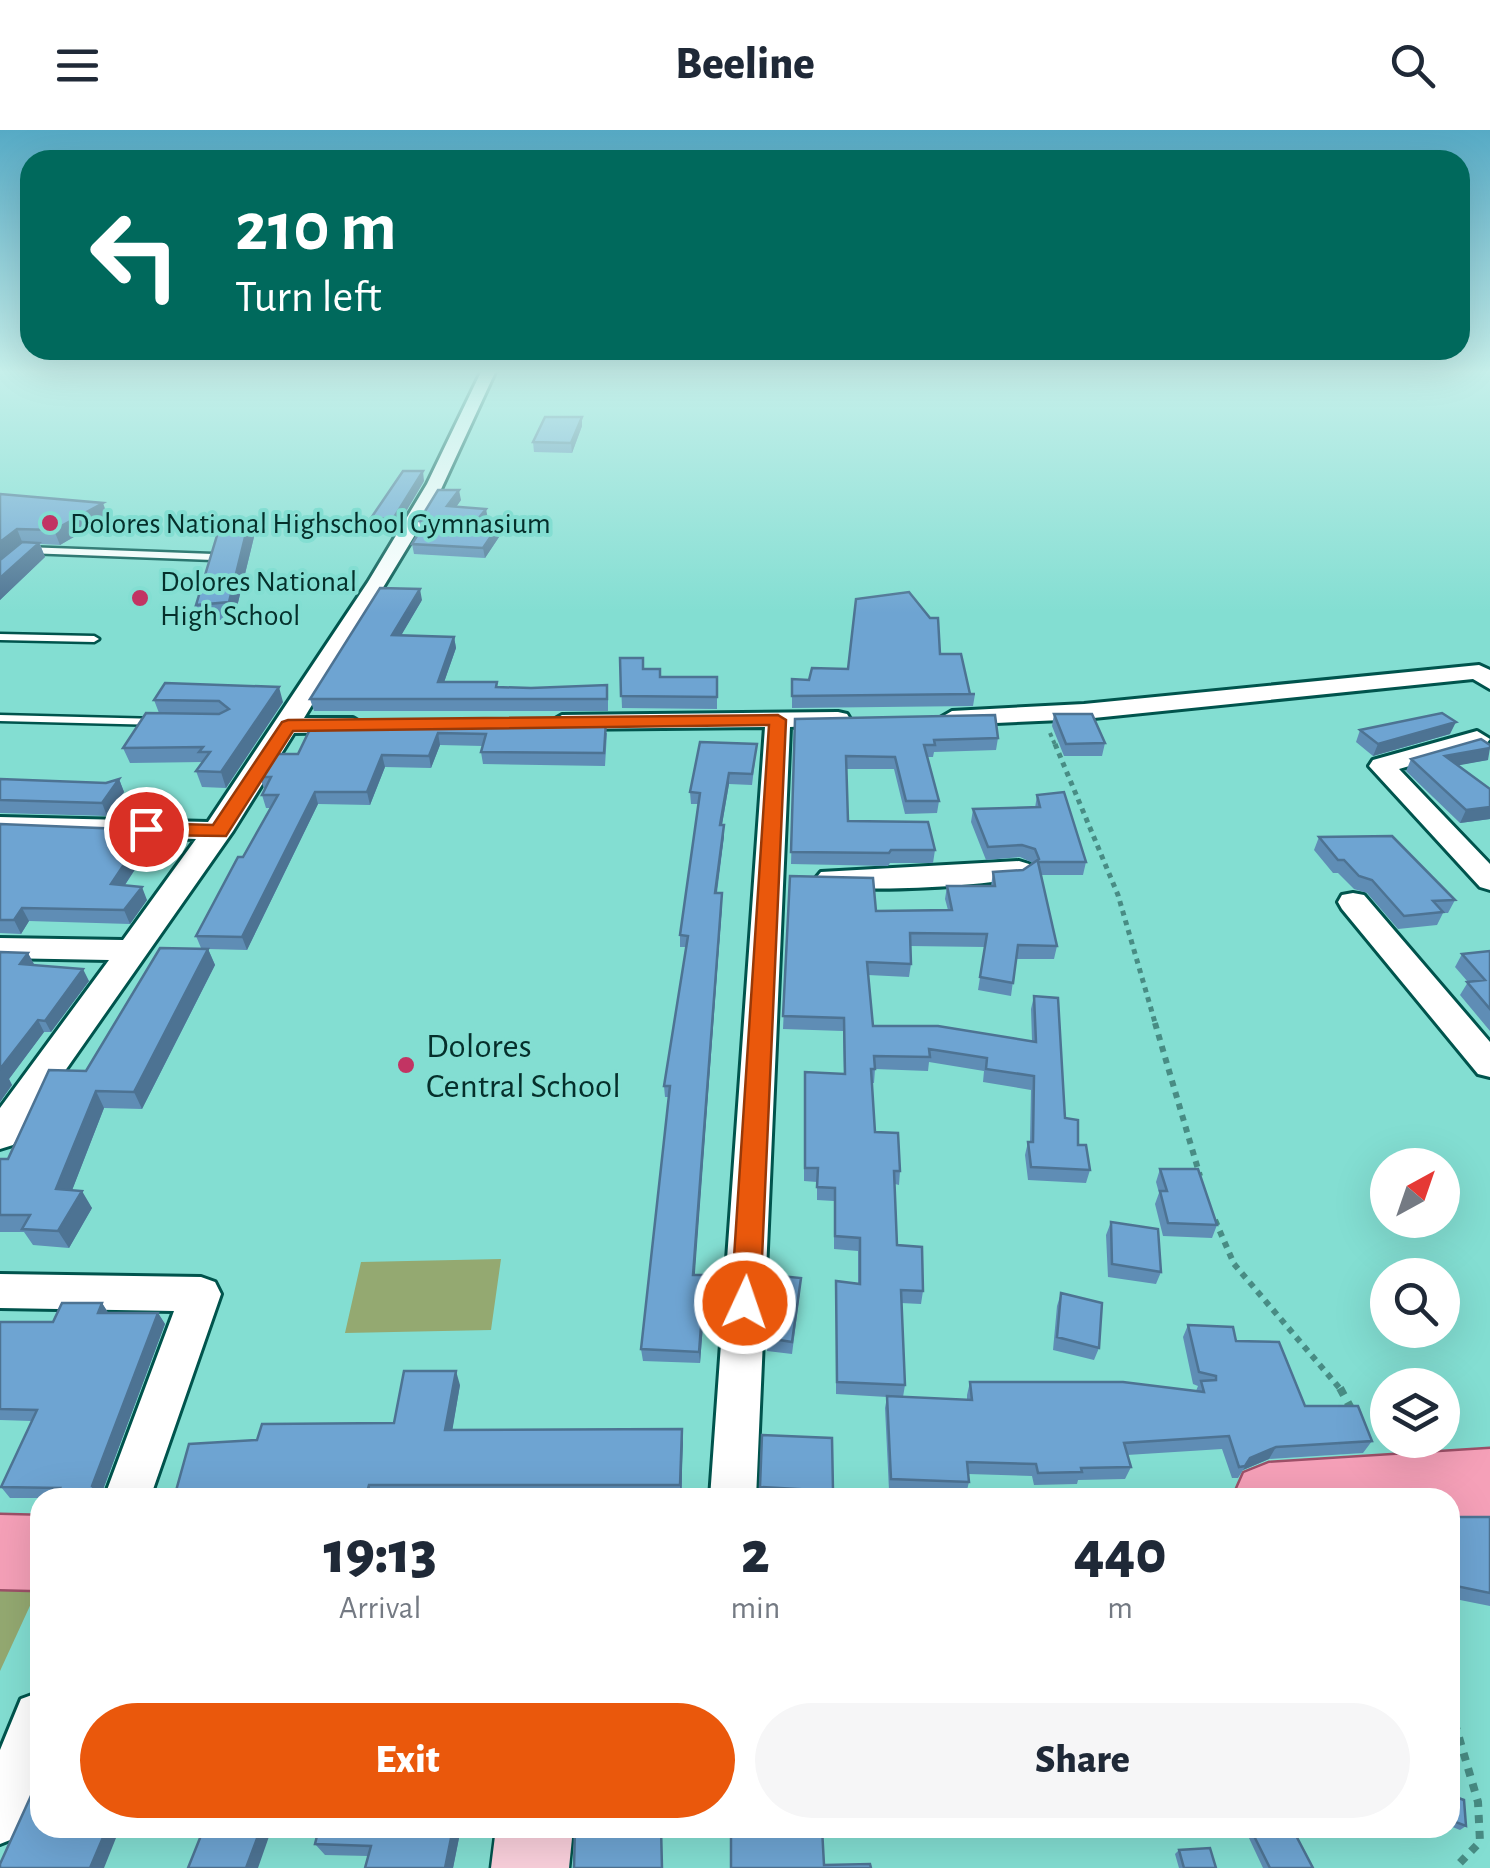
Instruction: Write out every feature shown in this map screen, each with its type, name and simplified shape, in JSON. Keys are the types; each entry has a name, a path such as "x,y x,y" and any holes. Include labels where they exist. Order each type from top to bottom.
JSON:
{"main road":[{"path":"1415,1488 1490,1483"},
{"path":"0,1552 30,1554"}],"street":[{"path":"0,1135 11,1104 134,950 219,832 429,497 451,451"},
{"path":"930,718 1043,716 1373,677 1478,672 1490,682"},
{"path":"542,722 854,719"},
{"path":"734,1488 791,876 778,720"},
{"path":"288,726 386,724"},
{"path":"1477,739 1382,766 1490,881"},
{"path":"0,824 219,832"},
{"path":"791,876 888,879 1018,870"},
{"path":"1354,902 1490,1065"},
{"path":"0,948 134,950"},
{"path":"0,1291 201,1294 131,1488"},
{"path":"0,1816 30,1742"},
{"path":"530,1868 533,1838"}],"lane":[{"path":"0,572 26,550 212,557"},
{"path":"0,637 94,640"},
{"path":"0,718 168,722"}],"path":[{"path":"1043,716 1118,895 1204,1190"},
{"path":"1210,1208 1234,1264 1346,1396 1384,1488"},
{"path":"1456,1868 1480,1842 1478,1802 1460,1742"}],"green space":[{"path":"501,1259 491,1330 345,1333 361,1262"},
{"path":"0,1581 30,1583 30,1606 0,1671"}],"building":[{"path":"403,471 423,471 393,519 371,518"},
{"path":"438,490 459,490 447,506 486,509 473,525 498,526 483,548 412,544 426,521 419,521"},
{"path":"0,494 103,503 54,530 17,529 0,542"},
{"path":"222,519 249,521 229,602 196,605"},
{"path":"22,542 39,543 0,578 0,560"},
{"path":"380,588 420,589 392,635 454,637 438,682 497,682 496,687 531,688 607,685 607,699 310,699"},
{"path":"909,592 930,618 938,618 940,654 961,654 970,694 975,694 792,696 792,679 809,680 812,668 848,669 856,599"},
{"path":"620,658 643,658 643,669 660,669 660,677 717,677 717,697 621,696"},
{"path":"165,683 279,687 221,772 196,771 210,752 199,752 203,747 123,748 146,713 219,714 229,709 219,701 154,700"},
{"path":"1442,713 1456,722 1378,744 1360,730"},
{"path":"1054,714 1092,714 1105,743 1066,744"},
{"path":"995,715 998,738 934,740 935,745 924,745 939,801 906,801 895,757 846,756 848,821 928,822 935,850 791,852 795,719"},
{"path":"606,721 604,753 481,752 486,734 438,733 429,756 382,755 367,792 315,792 242,937 196,936 238,857 243,857 278,795 262,795 271,777 260,777 274,754 298,754 312,725"},
{"path":"1481,739 1490,748 1445,756 1490,789 1490,807 1466,810 1411,759"},
{"path":"700,742 757,744 752,774 729,773 720,825 724,825 715,893 722,893 693,1275 705,1275 699,1352 641,1349 670,1086 664,1086 688,936 680,935 700,793 690,792"},
{"path":"0,779 106,783 119,779 102,803 0,800"},
{"path":"1064,792 1086,862 1038,862 1057,946 1018,945 1013,983 980,977 987,934 910,933 911,964 867,962 873,1026 938,1026 1036,1042 1034,996 1058,998 1065,1118 1078,1120 1078,1145 1086,1145 1090,1170 1031,1167 1028,1142 1033,1142 1034,1076 986,1069 987,1058 929,1049 930,1057 874,1056 875,1069 871,1069 875,1132 898,1133 900,1171 894,1171 897,1245 922,1247 923,1291 901,1290 905,1385 837,1382 836,1281 860,1284 860,1238 835,1236 835,1188 817,1187 818,1168 805,1168 805,1072 845,1074 844,1018 783,1016 790,876 873,878 876,911 952,910 947,886 995,886 993,872 1023,870 1039,859 1035,849 1022,845 988,847 973,809 1040,807 1037,795"},
{"path":"0,824 147,830 111,884 142,887 124,910 22,908 14,920 0,920"},
{"path":"1392,836 1455,900 1433,901 1443,912 1404,916 1372,880 1359,876 1344,860 1338,860 1319,837"},
{"path":"160,948 208,949 134,1092 96,1091 56,1189 82,1191 58,1231 22,1229 30,1215 0,1215 0,1159 8,1159 49,1070 86,1071"},
{"path":"1490,951 1490,1009 1467,982 1485,980 1462,954"},
{"path":"0,952 28,953 20,964 83,969 45,1021 38,1020 0,1069"},
{"path":"1160,1169 1198,1169 1217,1225 1168,1223 1160,1191 1167,1191"},
{"path":"1111,1222 1158,1229 1161,1272 1112,1264"},
{"path":"770,1275 801,1278 792,1342 767,1338"},
{"path":"1061,1293 1102,1303 1099,1348 1057,1337"},
{"path":"62,1303 102,1303 98,1313 158,1313 94,1488 1,1487 37,1410 0,1409 0,1322 53,1322"},
{"path":"1188,1325 1233,1327 1236,1341 1279,1342 1305,1406 1358,1406 1370,1441 1276,1447 1239,1467 1229,1436 1124,1443 1131,1467 1038,1473 1036,1464 967,1462 969,1482 891,1479 887,1396 972,1400 970,1382 1123,1382 1204,1392 1201,1381 1216,1380 1216,1376 1199,1372"},
{"path":"404,1371 456,1371 445,1430 682,1429 680,1485 177,1488 189,1444 257,1440 262,1424 394,1423"},
{"path":"762,1435 832,1438 833,1488 760,1487"},
{"path":"1460,1517 1490,1517 1490,1593 1460,1587"},
{"path":"30,1798 30,1838 103,1838 90,1868 0,1868"},
{"path":"1460,1799 1464,1800 1466,1826 1460,1824"},
{"path":"200,1838 257,1838 246,1868 188,1868"},
{"path":"316,1838 451,1838 445,1868 365,1868 371,1846 315,1844"},
{"path":"575,1838 661,1838 662,1868 574,1868"},
{"path":"731,1838 823,1838 824,1865 870,1864 871,1868 731,1868"},
{"path":"1255,1838 1297,1838 1313,1868 1270,1868"},
{"path":"1210,1848 1216,1868 1184,1868 1179,1850"}],"place":[{"name":"Dolores National Highschool Gymnasium","path":"50,523"},
{"name":"Dolores National High School","path":"140,598"},
{"name":"Dolores Central School","path":"406,1065"}],"route":[{"path":"146,829 219,832 288,726 778,720 745,1303"}]}
